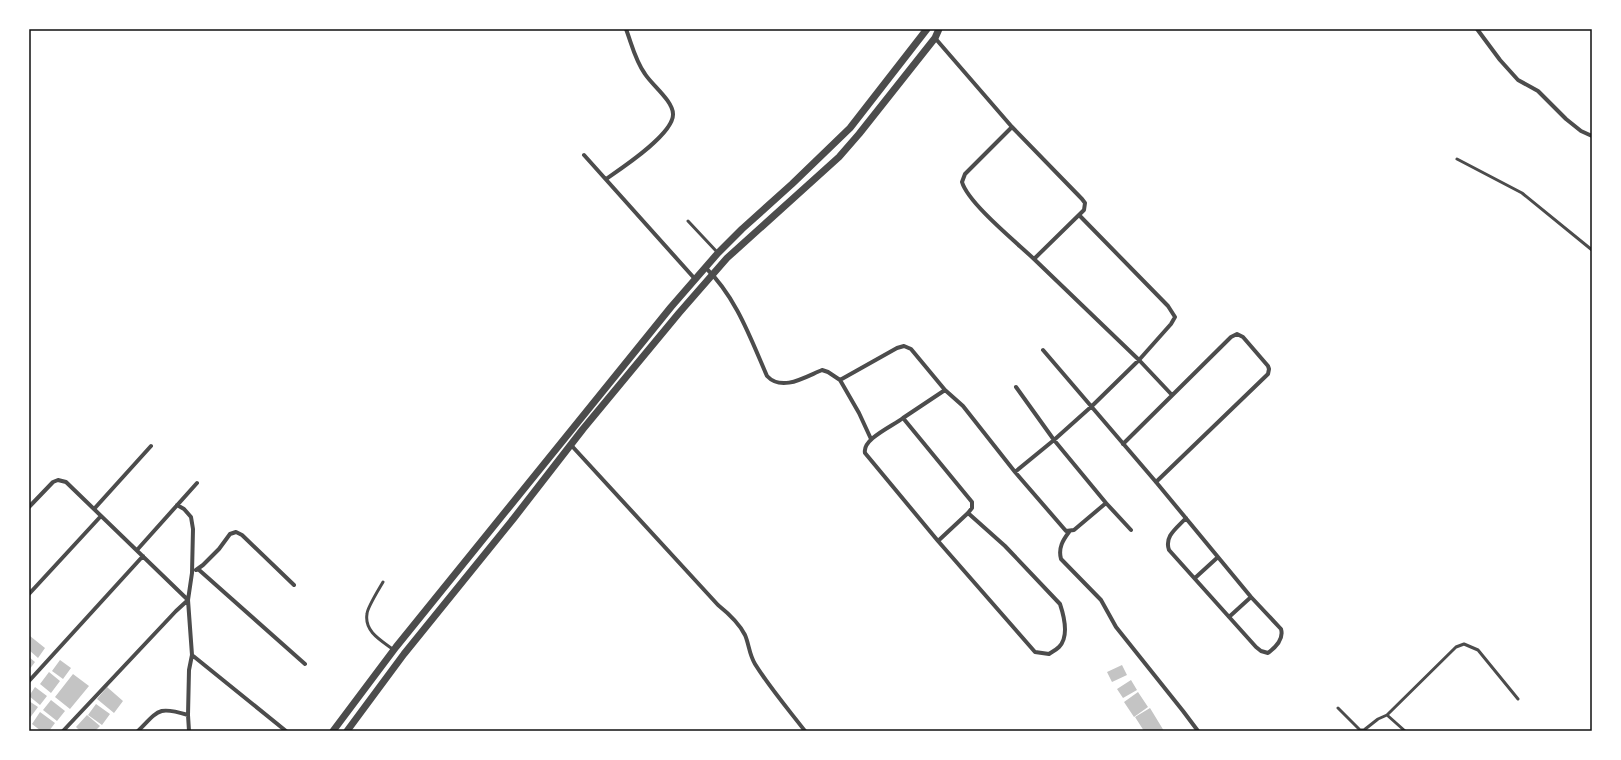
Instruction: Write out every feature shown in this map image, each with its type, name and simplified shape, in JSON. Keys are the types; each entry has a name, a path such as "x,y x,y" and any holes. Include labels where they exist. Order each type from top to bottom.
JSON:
{"street":[{"path":"606,179 642,153 662,134 672,120 673,113 669,103 638,63 626,29"},
{"path":"333,731 394,650 575,425 705,267 850,128 927,29"},
{"path":"347,731 404,654 571,445 679,313 727,258 839,157 860,134 935,38 939,29"},
{"path":"1477,29 1500,60 1518,80 1538,91 1566,119 1581,131 1592,136"},
{"path":"935,38 1012,127 1082,198 1084,210 1034,259"},
{"path":"1012,127 965,174 962,182 964,189 975,202 1139,360 1172,395"},
{"path":"584,155 695,279"},
{"path":"1015,472 1092,406 1139,360 1171,324 1175,317 1168,306 1080,214"},
{"path":"705,267 733,300 767,376 776,383 790,383 822,370 828,372 840,380 859,412 871,439"},
{"path":"1123,444 1231,337 1236,334 1243,337 1270,369 1268,374 1156,482"},
{"path":"840,380 897,348 904,346 911,349 945,390 963,406 1061,528 1069,532"},
{"path":"1044,350 1156,482 1186,518 1251,597 1281,629 1281,639 1271,651 1267,653 1259,650 1169,550 1169,535 1186,518"},
{"path":"1016,387 1054,440 1106,503 1131,530"},
{"path":"945,390 871,439 865,446 865,453 938,541 1035,652 1049,654 1060,646 1063,641 1064,616 1060,604 1005,546 968,513"},
{"path":"903,418 972,502 972,508 968,513 938,541"},
{"path":"571,445 718,605 733,618 745,635 753,662 764,679 806,731"},
{"path":"94,509 151,446"},
{"path":"29,507 53,482 58,480 66,482 188,600"},
{"path":"137,550 197,483"},
{"path":"1106,503 1074,530 1069,532 1061,545 1061,559 1101,600 1116,627 1198,731"},
{"path":"178,505 191,517 193,529 192,573 188,600 192,655 189,670 189,731"},
{"path":"506,512 514,518"},
{"path":"29,594 101,516"},
{"path":"192,573 219,549 230,534 236,532 242,535 294,585"},
{"path":"29,681 143,556"},
{"path":"1195,578 1218,557"},
{"path":"198,569 305,664"},
{"path":"1229,617 1251,597"},
{"path":"63,731 188,600"},
{"path":"192,655 286,731"},
{"path":"138,731 153,715 160,711 165,710 188,715"}],"lane":[{"path":"1457,159 1522,193 1592,250"},
{"path":"688,221 718,253"},
{"path":"383,582 366,614 369,629 375,636 394,650"},
{"path":"1338,708 1358,728 1363,730 1387,715 1456,647 1464,644 1478,650 1518,699"},
{"path":"1387,715 1405,731"}],"building":[{"path":"30,636 45,648 38,658 29,650"},
{"path":"29,657 35,662 29,670"},
{"path":"60,660 71,668 63,679 52,671"},
{"path":"1122,665 1127,675 1112,682 1107,672"},
{"path":"49,672 60,681 51,693 40,684"},
{"path":"73,674 89,686 70,709 55,697"},
{"path":"1131,680 1137,690 1123,698 1117,689"},
{"path":"35,687 47,696 40,705 29,696"},
{"path":"107,687 123,701 114,713 97,699"},
{"path":"1138,692 1148,707 1134,717 1124,702"},
{"path":"51,700 65,711 57,721 43,710"},
{"path":"29,701 38,707 29,719"},
{"path":"96,704 110,714 102,725 88,715"},
{"path":"1150,708 1164,731 1144,731 1135,717"},
{"path":"40,712 55,723 49,731 41,731 32,724"},
{"path":"87,715 100,726 95,731 80,731 76,727"}]}
